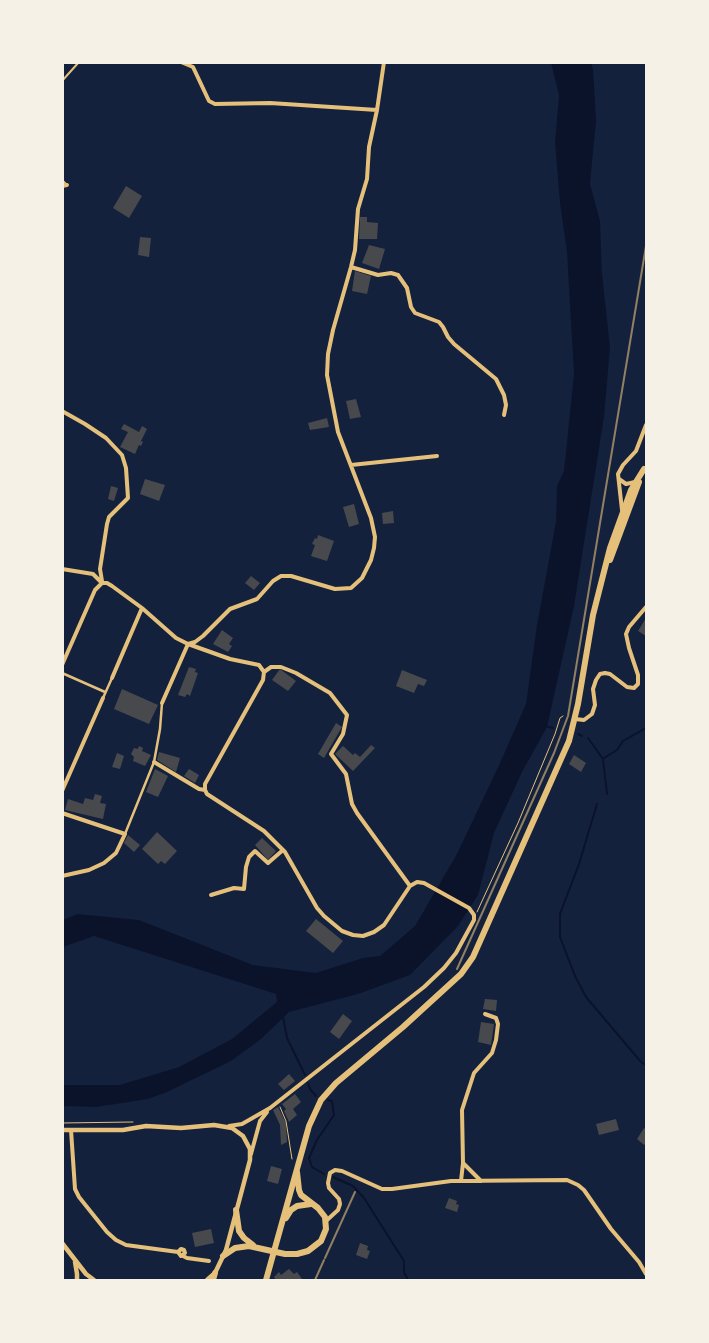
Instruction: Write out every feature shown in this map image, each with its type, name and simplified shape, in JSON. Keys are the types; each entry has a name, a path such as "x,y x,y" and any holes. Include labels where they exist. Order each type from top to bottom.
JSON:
{"highway":[{"path":"625,514 645,466"},
{"path":"266,1280 311,1120 317,1107 330,1088 403,1027 461,974 469,964 564,754 575,719 591,624 601,585 631,497 631,490 638,482"},
{"path":"223,1256 240,1247 254,1246 285,1254 302,1253 313,1248 321,1241 326,1229 326,1221 321,1211 305,1199 299,1190 297,1168"},
{"path":"282,1224 294,1208 304,1204 311,1204"},
{"path":"236,1210 239,1231 254,1246"},
{"path":"213,1280 215,1273"}],"street":[{"path":"181,62 193,67 209,101 215,104 270,103 378,110"},
{"path":"188,644 195,642 203,636 230,609 256,599 273,581 281,576 291,576 335,589 344,589 357,584 371,560 375,537 371,518 338,432 327,375 328,354 333,330 355,250 358,209 367,179 369,147 378,110 384,62"},
{"path":"351,268 378,275 391,273 398,275 407,288 415,313 439,322 444,327 448,338 454,344 496,378 506,404 504,415"},
{"path":"62,411 106,438 122,455 126,468 128,498 109,517 100,569 102,583"},
{"path":"625,514 618,480 620,470 636,451 646,426"},
{"path":"351,466 437,456"},
{"path":"618,480 626,484 631,490"},
{"path":"618,480 624,490 631,490"},
{"path":"626,484 638,482"},
{"path":"62,569 93,574 102,583 112,586 142,608 176,638 188,644 230,659 259,665 264,672 263,680 205,784 205,790 207,794 258,826 282,850 324,916 342,931 353,935 363,936 374,932 384,925 410,886 417,882 424,883 469,908 473,912 474,920 456,953 444,968 424,987 270,1108 242,1124 180,1128 146,1126 124,1130 62,1130"},
{"path":"62,665 95,590 102,583"},
{"path":"575,719 584,720 592,714 595,705 593,689 600,674 610,674 627,687 634,688 638,684 638,675 626,634 629,627 646,607"},
{"path":"62,790 142,608"},
{"path":"62,876 89,870 104,863 116,853 154,762 160,729 162,703 188,644"},
{"path":"264,672 271,667 281,667 296,673 330,693 347,715 343,734 331,754 346,774 352,804 357,813 410,886"},
{"path":"62,673 106,692"},
{"path":"154,762 199,790 205,790"},
{"path":"62,813 124,834"},
{"path":"211,895 234,888 244,889 246,867 249,857 255,852 268,863 282,850"},
{"path":"461,1181 463,1163 462,1110 474,1073 492,1053 496,1040 498,1024 496,1018 486,1014"},
{"path":"207,1280 215,1273 223,1256 260,1121 270,1108"},
{"path":"227,1126 240,1133 246,1140 250,1149 250,1160"},
{"path":"72,1130 75,1189 79,1198 107,1232 116,1240 126,1245 178,1252 180,1256 209,1261"},
{"path":"463,1163 481,1180"},
{"path":"326,1221 338,1210 340,1204 339,1199 329,1188 328,1183 330,1173 335,1170 342,1171 382,1189 481,1180 566,1180 584,1190 646,1274"},
{"path":"62,1243 86,1274 94,1280"},
{"path":"75,1261 78,1274 77,1280"}],"lane":[{"path":"62,81 79,62"},
{"path":"62,180 65,185"}],"path":[{"path":"474,920 522,814 560,718 563,716"},
{"path":"277,1102 286,1121 291,1155 297,1168"}],"water":[{"path":"551,63 591,63 593,69 596,121 590,184 600,221 602,274 610,347 604,417 574,606 547,727 522,772 494,833 478,895 458,926 410,975 358,994 289,1012 261,1039 231,1061 167,1092 148,1099 96,1107 63,1106 63,1085 120,1085 179,1067 232,1039 277,1002 276,994 94,936 63,947 63,920 77,914 139,920 253,965 316,973 363,958 380,956 415,926 457,854 500,763 526,704 537,625 556,522 557,486 564,471 574,374 567,252 560,203 555,142 559,95"}],"building":[{"path":"126,186 142,196 129,218 113,208"},
{"path":"360,217 367,217 367,222 378,223 377,239 359,239"},
{"path":"140,237 151,238 149,257 138,255"},
{"path":"369,245 385,249 379,269 362,263"},
{"path":"355,271 371,276 367,294 352,291"},
{"path":"356,399 361,417 350,419 346,401"},
{"path":"327,418 329,427 310,430 308,423"},
{"path":"124,424 139,432 142,426 147,429 141,441 143,442 141,446 139,445 135,454 120,447 128,432 121,429"},
{"path":"145,479 165,485 159,501 140,494"},
{"path":"111,486 118,488 114,501 108,499"},
{"path":"354,504 359,524 349,527 343,507"},
{"path":"393,511 394,523 383,524 382,513"},
{"path":"318,535 334,541 327,561 311,556 315,545 312,544"},
{"path":"251,576 260,583 254,590 245,583"},
{"path":"646,618 646,636 638,631"},
{"path":"222,630 233,638 229,644 232,646 228,652 213,644"},
{"path":"189,667 196,669 195,672 198,673 190,696 187,694 185,697 178,695"},
{"path":"280,669 296,681 288,691 272,680"},
{"path":"402,670 427,680 424,686 418,684 414,693 396,686"},
{"path":"122,689 158,705 149,724 114,709"},
{"path":"336,723 342,727 324,758 318,754"},
{"path":"371,745 375,748 353,771 335,754 343,746 353,755 355,753 360,757"},
{"path":"139,746 143,748 142,751 151,755 145,766 133,761 134,757 131,754 134,748 138,749"},
{"path":"159,752 180,758 176,772 157,760"},
{"path":"117,753 124,756 120,769 112,767"},
{"path":"574,755 586,763 581,772 569,764"},
{"path":"155,769 168,776 158,797 146,792"},
{"path":"189,769 199,775 195,783 184,776"},
{"path":"95,794 102,796 100,803 106,804 103,819 65,810 68,799 83,804 85,798 93,800"},
{"path":"157,832 177,851 165,864 161,861 158,864 142,849"},
{"path":"128,835 140,845 134,852 124,843"},
{"path":"262,838 276,851 268,860 255,845"},
{"path":"316,919 343,941 333,953 306,931"},
{"path":"485,999 497,1000 496,1011 483,1009"},
{"path":"343,1014 352,1021 339,1039 330,1032"},
{"path":"481,1022 494,1024 491,1045 478,1042"},
{"path":"289,1074 295,1081 284,1090 278,1084"},
{"path":"295,1094 301,1102 293,1109 297,1115 289,1122 284,1111 286,1109 282,1104"},
{"path":"278,1107 286,1123 287,1142 281,1145 280,1125 273,1110"},
{"path":"616,1119 619,1130 599,1135 596,1124"},
{"path":"644,1128 646,1130 646,1142 644,1145 637,1139"},
{"path":"271,1166 282,1169 278,1184 267,1181"},
{"path":"449,1198 457,1201 456,1204 459,1205 457,1212 445,1208"},
{"path":"211,1229 214,1243 195,1247 192,1233"},
{"path":"360,1243 368,1246 367,1250 370,1251 367,1259 356,1255"},
{"path":"289,1269 294,1274 297,1272 302,1279 276,1280 274,1277 279,1272 281,1275"}],"waterway":[{"path":"545,726 553,728"},
{"path":"604,758 617,750 623,741 646,728"},
{"path":"578,734 582,736"},
{"path":"588,738 603,759 607,794"},
{"path":"597,804 579,864 560,914 560,937 575,976 586,997 641,1062 646,1065"},
{"path":"283,1017 287,1038 305,1075"},
{"path":"308,1083 316,1096"},
{"path":"324,1174 312,1167 309,1158 317,1140 334,1115 332,1101 328,1100"},
{"path":"333,1177 353,1186 364,1198 404,1261 404,1272 408,1280"}],"railway":[{"path":"457,969 554,753 568,716 646,246"},
{"path":"325,1258 355,1192"},
{"path":"315,1280 324,1260"}]}
